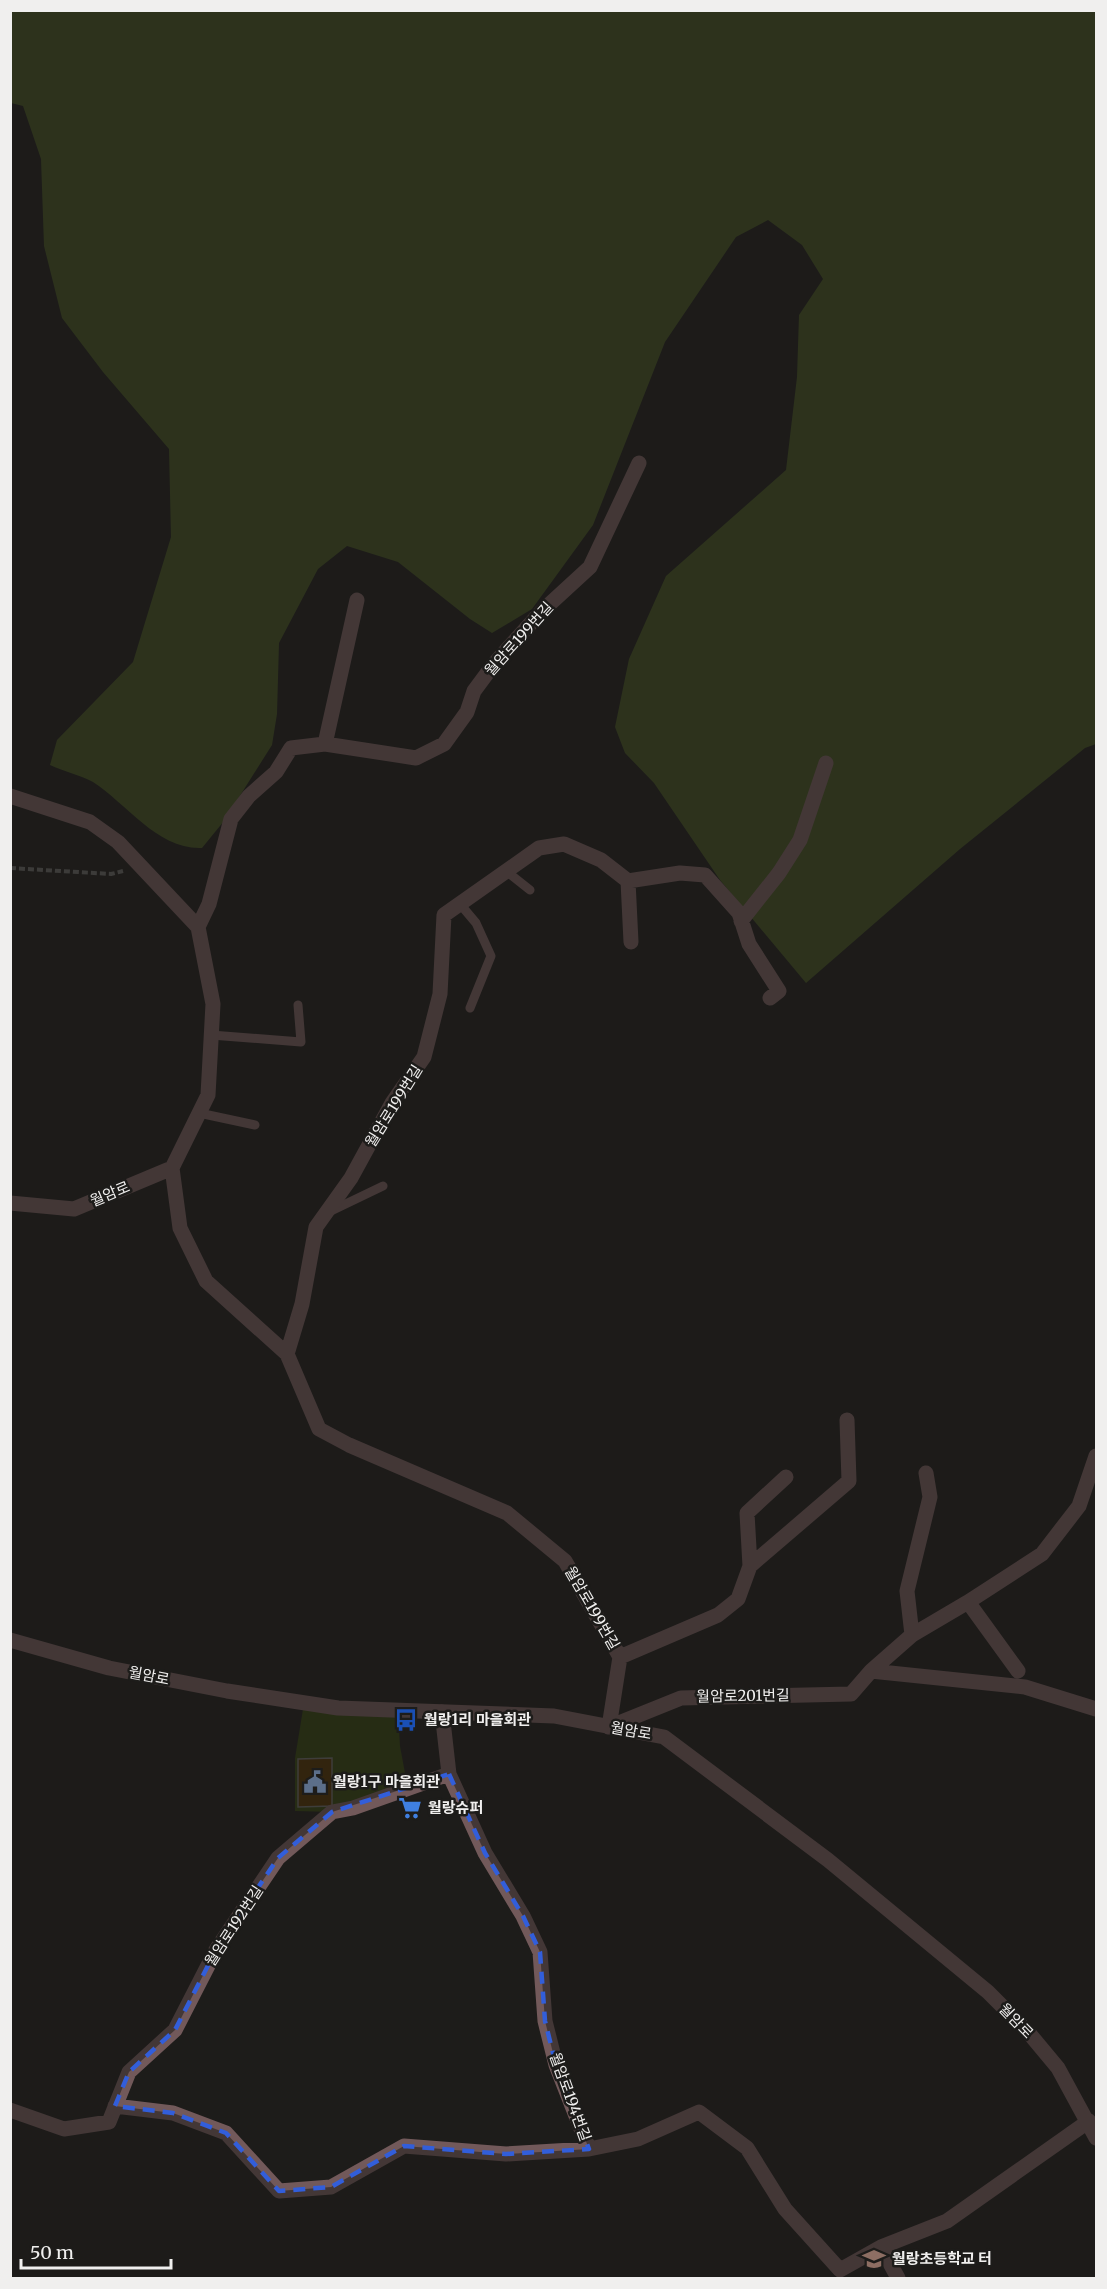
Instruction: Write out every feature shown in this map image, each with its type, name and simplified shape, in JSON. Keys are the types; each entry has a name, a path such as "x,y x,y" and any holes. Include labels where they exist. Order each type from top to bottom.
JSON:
{"street":[{"name":"월암로199번길","path":"198,927 209,904 231,819 249,796 276,772 291,748 325,744 416,758 444,744 467,712 474,691 494,664 541,612 590,567 639,463"},
{"path":"325,744 357,600"},
{"path":"741,921 779,873 800,840 826,763"},
{"path":"10,796 90,822 118,842 198,927 213,1004 208,1095 172,1168"},
{"name":"월암로199번길","path":"287,1354 302,1304 316,1227 351,1178 392,1103 424,1057 440,994 444,915 539,848 564,844 601,860 628,881"},
{"path":"631,942 628,881 680,873 705,875 739,913 749,944 779,991 770,998"},
{"name":"월암로199번길","path":"172,1168 180,1228 206,1281 287,1354 320,1429 349,1445 507,1513 565,1561 620,1657 609,1727"},
{"name":"월암로","path":"10,1203 74,1209 172,1168"},
{"name":"월암로199번길","path":"750,1566 849,1481 847,1420"},
{"name":"월암로201번길","path":"609,1727 681,1698 851,1694 871,1671 912,1635 1042,1554 1079,1506 1096,1456"},
{"path":"912,1635 907,1591 930,1497 926,1473"},
{"name":"월암로199번길","path":"620,1657 718,1616 738,1599 750,1566 747,1513 786,1477"},
{"path":"968,1602 1018,1671"},
{"name":"월암로","path":"10,1640 109,1668 227,1691 338,1708 554,1716 664,1737 828,1860 987,1992 1029,2032 1058,2068 1089,2121 1096,2138"},
{"path":"871,1671 1024,1687 1096,1710"},
{"path":"442,1712 449,1774"},
{"name":"월암로192번길","path":"10,2110 64,2129 109,2122 129,2072 175,2030 216,1950 278,1858 332,1812 353,1808 449,1774"},
{"name":"월암로194번길","path":"449,1774 485,1854 523,1916 540,1952 545,2021 556,2065 590,2149 638,2139 699,2112 747,2148 785,2209 838,2274 881,2247 947,2221 1089,2121"},
{"path":"115,2106 173,2113 226,2133 279,2191 331,2187 404,2146 506,2154 590,2149"},
{"path":"881,2247 898,2278"}],"lane":[{"path":"506,871 530,890"},
{"path":"460,904 476,923 491,956 470,1008"},
{"path":"211,1035 301,1042 298,1005"},
{"path":"199,1113 255,1125"},
{"path":"326,1214 383,1186"}],"path":[{"path":"10,868 111,874 141,866"}],"highlighted area":[{"path":"449,1774 485,1853 523,1916 540,1952 545,2021 556,2065 589,2149 506,2154 404,2146 331,2187 279,2191 226,2133 173,2113 115,2106 129,2072 175,2030 216,1950 278,1858 332,1812"}],"green space":[{"path":"11,11 1096,11 1096,744 1085,748 960,849 806,983 720,880 654,783 625,753 615,727 629,659 666,576 786,470 797,377 799,315 823,279 802,245 768,220 736,237 665,342 593,525 532,609 492,633 470,619 398,562 347,546 318,569 279,643 277,714 272,745 224,821 202,848 186,847 171,842 144,824 93,782 50,765 57,740 133,662 171,537 169,449 103,372 62,318 44,246 41,159 23,106 11,103"},
{"path":"304,1703 398,1711 400,1746 408,1789 332,1812 295,1811 295,1758"}],"building":[{"name":"월랑1구 마을회관","path":"332,1758 332,1806 298,1807 298,1759"}],"place":[{"name":"월랑1리 마을회관","path":"406,1720"},
{"name":"월랑1구 마을회관","path":"315,1782"},
{"name":"월랑슈퍼","path":"410,1808"},
{"name":"월랑초등학교 터","path":"874,2259"}]}
